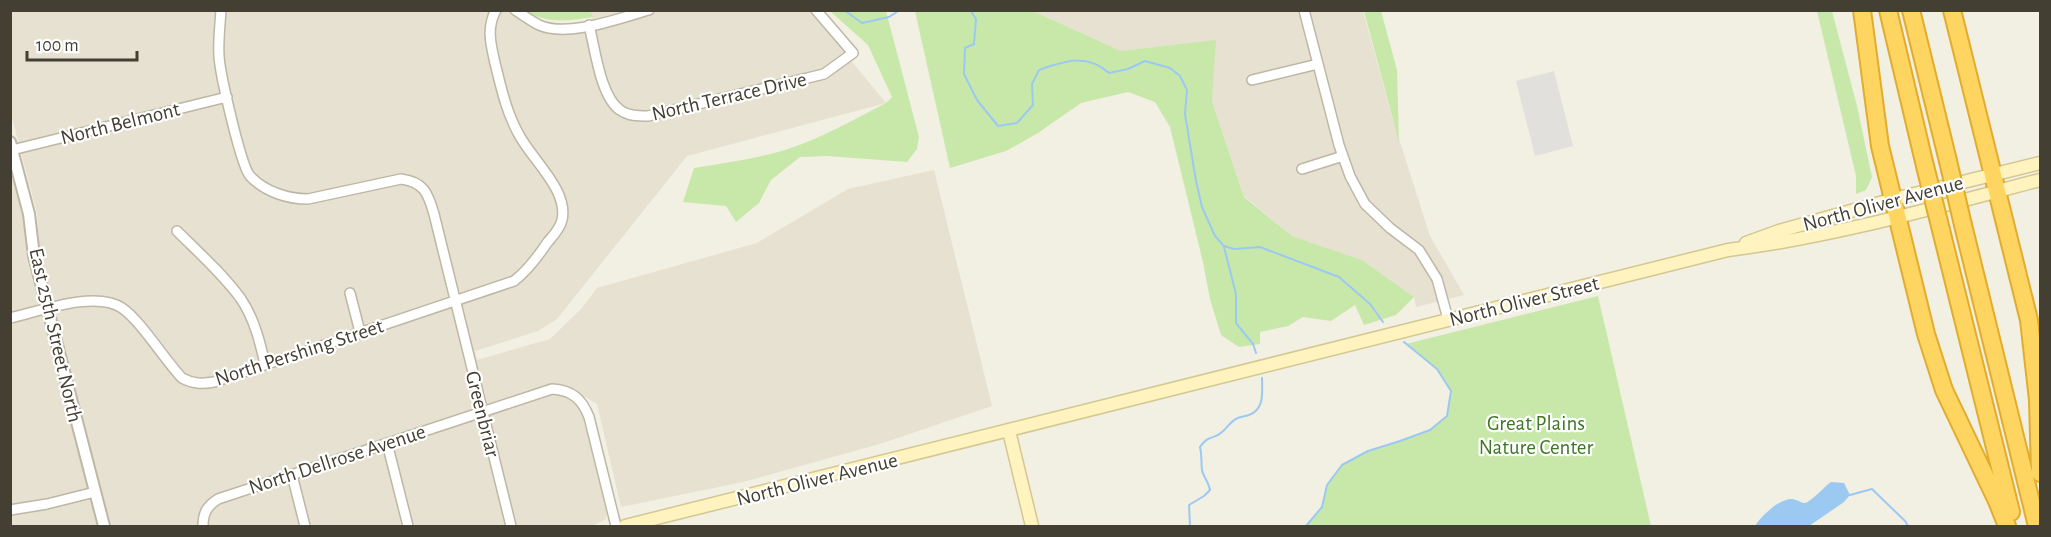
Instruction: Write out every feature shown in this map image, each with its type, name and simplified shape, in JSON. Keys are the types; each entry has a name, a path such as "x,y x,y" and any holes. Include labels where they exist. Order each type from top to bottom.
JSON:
{"highway":[{"path":"1862,10 1880,146 1926,334 1944,390 2007,526"},
{"path":"1888,10 2014,526"},
{"path":"1911,10 2037,526"},
{"path":"1952,10 2029,320 2038,400 2040,473"}],"main road":[{"name":"North Oliver Avenue","path":"1728,250 1779,231 1894,199 2040,163"},
{"name":"North Oliver Street","path":"1009,431 1728,250 1783,243 1898,217 2040,180"},
{"name":"North Oliver Avenue","path":"625,526 1009,431"},
{"path":"1009,431 1032,526"}],"street":[{"path":"221,10 219,57 226,97"},
{"name":"North Pershing Street","path":"10,318 87,301 105,300 122,308 182,378 191,383 201,384 214,382 514,281 529,269 558,229 562,221 562,206 560,196 518,133 506,104 490,39 491,20 496,10"},
{"path":"515,10 541,25 556,29 589,25 649,10"},
{"name":"North Terrace Drive","path":"589,25 611,101 620,110 632,116 648,116 824,74 853,53 816,10"},
{"path":"1304,10 1350,176 1365,204 1390,228 1419,250 1437,279 1448,319"},
{"path":"1252,80 1318,64"},
{"name":"North Belmont","path":"11,146 226,97"},
{"name":"Greenbriar","path":"226,97 248,174 278,194 293,199 308,199 401,179 412,180 426,191 434,213 511,526"},
{"name":"East 25th Street North","path":"11,146 29,214 34,256 104,526"},
{"path":"1302,168 1343,156"},
{"path":"177,231 224,278 242,300 254,323 265,364"},
{"path":"350,293 360,332"},
{"name":"North Dellrose Avenue","path":"203,524 205,511 218,499 552,389 564,390 575,395 584,404 616,526"},
{"path":"387,443 408,526"},
{"path":"292,475 305,526"},
{"path":"10,510 95,492"}],"shaded area":[{"path":"507,10 541,29 568,34 595,29 590,11 810,11 886,103 687,156 557,319 538,331 475,351 477,360 550,339 582,308 597,288 757,243 848,189 934,170 992,406 883,443 743,482 621,507 597,404 574,390 571,398 580,408 583,417 607,513 606,519 594,525 111,526 40,258 37,213 11,114 10,11"},
{"path":"1033,11 1363,11 1392,117 1430,236 1464,295 1416,307 1414,297 1362,260 1292,236 1244,196 1212,101 1215,41 1121,51"},
{"path":"1554,71 1573,146 1535,156 1516,81"},
{"path":"10,162 25,217 100,526 11,526"}],"green space":[{"path":"525,11 590,11 593,17 550,20"},
{"path":"830,11 886,11 919,137 917,149 907,162 827,156 800,157 771,180 759,203 736,222 726,206 683,202 694,168 762,156 798,146 886,103 892,97 868,45"},
{"path":"915,11 1033,11 1121,51 1216,40 1212,101 1244,197 1292,236 1362,260 1414,297 1396,315 1364,325 1355,305 1331,321 1303,317 1288,326 1260,332 1260,344 1239,347 1221,335 1210,299 1170,127 1155,102 1128,92 1081,103 1038,133 1006,151 950,168"},
{"path":"1364,11 1381,11 1397,70 1399,142"},
{"path":"1817,11 1832,11 1857,106 1872,177 1866,190 1856,194 1856,176"},
{"name":"Great Plains Nature Center","path":"1598,296 1651,526 1306,526 1322,507 1327,485 1342,465 1368,451 1430,430 1447,416 1451,391 1437,369 1406,344"}],"water":[{"path":"1831,482 1844,483 1850,495 1844,502 1809,526 1755,526 1776,505 1792,499 1803,503 1808,502"}],"waterway":[{"path":"844,10 862,23 889,17 900,10"},
{"path":"970,10 976,19 974,44 965,48 964,74 977,100 998,126 1017,123 1033,105 1032,84 1039,70 1075,61 1092,63 1109,73 1128,69 1145,61 1170,68 1180,76 1187,90 1185,114 1196,181 1202,207 1215,236 1224,246 1234,249 1260,247 1339,277 1370,304 1383,322"},
{"path":"1224,247 1236,294 1236,323 1253,344 1256,353"},
{"path":"1306,526 1322,507 1327,485 1342,465 1368,451 1430,430 1447,416 1451,391 1437,369 1404,342"},
{"path":"1190,526 1189,505 1210,490 1202,470 1200,447 1234,420 1258,409 1262,394 1262,378"},
{"path":"1850,495 1872,489 1908,526"}]}
